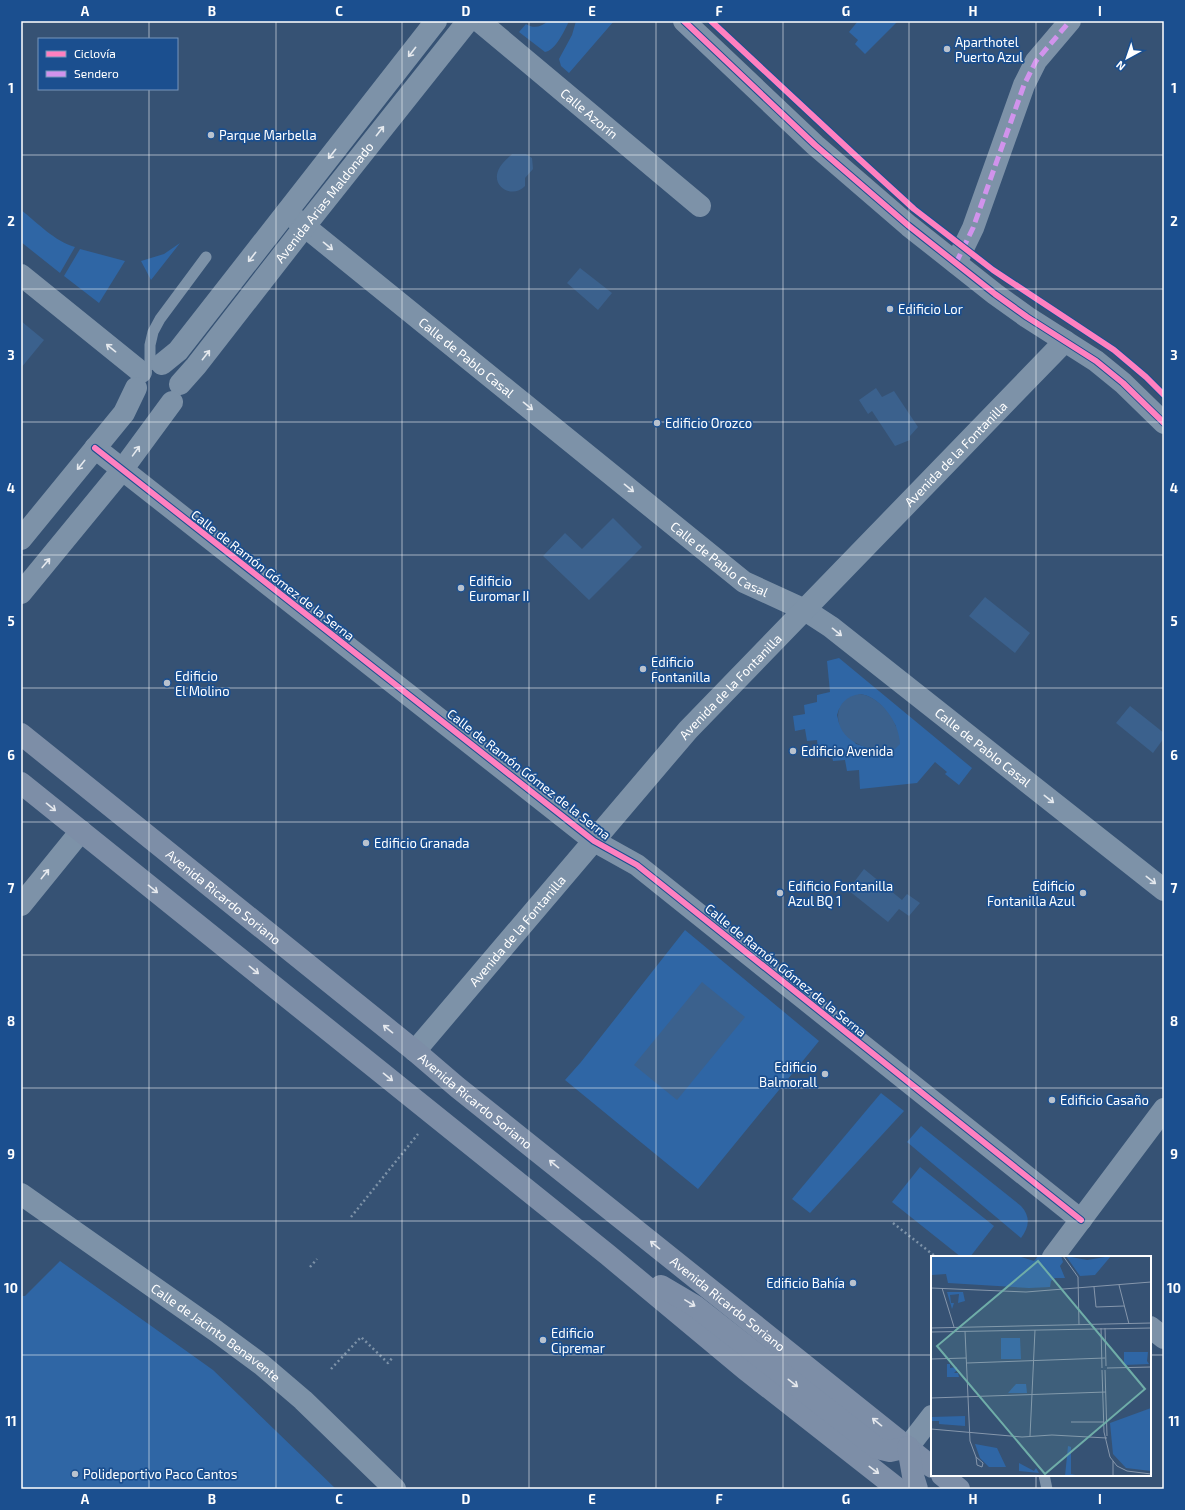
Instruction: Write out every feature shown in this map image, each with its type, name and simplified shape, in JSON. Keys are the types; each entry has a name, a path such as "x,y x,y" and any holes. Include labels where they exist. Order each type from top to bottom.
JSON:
{"main road":[{"name":"Avenida Ricardo Soriano","path":"21,734 415,1051 457,1087 931,1465"},
{"path":"21,783 608,1255 745,1369 898,1489"},
{"path":"608,1255 695,1306 877,1448 890,1451 908,1447 917,1489"},
{"path":"943,1476 960,1489"}],"street":[{"name":"Avenida Arias Maldonado","path":"21,539 124,413 147,373 178,351 436,21"},
{"path":"684,21 815,144 910,226 1011,306 1096,361 1123,383 1164,423"},
{"path":"956,263 974,228 1024,85 1036,61 1070,21"},
{"name":"Avenida Arias Maldonado","path":"21,593 122,470 196,366 451,42 481,22"},
{"name":"Calle Azorín","path":"481,22 700,206"},
{"name":"Calle de Pablo Casal","path":"287,212 744,582 805,610 831,627 1164,890"},
{"path":"21,275 147,373 174,371 176,393 166,406 153,407 142,400 147,373"},
{"name":"Avenida de la Fontanilla","path":"415,1051 688,730 1065,341"},
{"name":"Calle de Ramón Gómez de la Serna","path":"95,448 594,841 637,865 1081,1220"},
{"path":"21,905 80,831"},
{"path":"1058,1255 1081,1220 1164,1109"},
{"name":"Calle de Jacinto Benavente","path":"21,1194 262,1365 303,1400 395,1489"},
{"path":"1151,1328 1164,1338"},
{"path":"908,1447 931,1417"}],"lane":[{"path":"147,373 150,345 156,326 206,258"},
{"path":"1044,1476 1046,1489"}],"path":[{"path":"351,1217 418,1134"},
{"path":"893,1223 935,1256"},
{"path":"310,1267 317,1259"},
{"path":"331,1369 361,1337 388,1364 393,1357"}],"shaded area":[{"path":"548,21 569,21 556,44 549,51 545,52 519,32 526,24 537,27"},
{"path":"576,21 614,21 569,73 561,66 559,59 572,35"},
{"path":"858,21 898,21 865,54 855,44 858,40 849,32"},
{"path":"512,154 526,154 532,158 533,169 525,178 525,186 521,190 516,191 502,188 497,180 497,175 501,166"},
{"path":"21,210 60,241 75,247 60,273 21,242"},
{"path":"180,243 151,280 141,261 164,254"},
{"path":"80,249 125,261 99,303 64,276"},
{"path":"580,268 612,293 598,310 567,283"},
{"path":"21,321 44,340 21,368"},
{"path":"876,388 882,397 894,391 918,427 910,436 910,440 895,446 872,411 868,414 859,400"},
{"path":"613,518 642,547 589,600 543,556 565,533 582,549"},
{"path":"985,597 1030,633 1015,653 969,616"},
{"path":"839,658 972,768 959,785 945,774 947,772 935,762 917,783 860,789 859,770 847,771 845,760 833,761 831,750 818,751 817,740 807,741 805,729 795,731 793,716 805,714 804,705 817,702 817,695 830,692 827,661","holes":["860,694 877,701 896,726 881,751 856,744 839,723 837,715 839,709"]},
{"path":"860,694 875,700 888,712 899,736 900,744 893,751 877,750 866,747 851,740 845,734 838,720 840,707 851,697"},
{"path":"1130,706 1164,733 1164,738 1153,753 1116,723"},
{"path":"864,869 902,900 907,894 920,903 909,916 899,909 888,922 848,890"},
{"path":"685,930 819,1041 698,1189 565,1080 581,1062"},
{"path":"702,982 745,1017 677,1100 634,1065"},
{"path":"881,1093 904,1111 810,1213 792,1199"},
{"path":"921,1126 1021,1206 1028,1218 1028,1222 1026,1230 1021,1238 907,1142"},
{"path":"920,1167 994,1226 971,1256 960,1256 892,1202"},
{"path":"60,1261 213,1370 336,1489 21,1489 21,1296 25,1296"}],"marked path":[{"path":"956,263 973,228 1024,85 1036,61 1070,21"}],"cycle path":[{"path":"684,21 815,145 909,226 995,294 1027,317 1096,361 1123,383 1164,423"},
{"path":"711,21 914,209 993,270 1114,350 1146,377 1164,395"},
{"path":"95,448 594,841 637,865 1081,1220"}],"place":[{"name":"Aparthotel Puerto Azul","path":"947,49"},
{"name":"Parque Marbella","path":"211,135"},
{"name":"Edificio Lor","path":"890,309"},
{"name":"Edificio Orozco","path":"657,423"},
{"name":"Edificio Euromar II","path":"461,588"},
{"name":"Edificio Fontanilla","path":"643,669"},
{"name":"Edificio El Molino","path":"167,683"},
{"name":"Edificio Avenida","path":"793,751"},
{"name":"Edificio Granada","path":"366,843"},
{"name":"Edificio Fontanilla Azul BQ 1","path":"780,893"},
{"name":"Edificio Fontanilla Azul","path":"1083,893"},
{"name":"Edificio Balmorall","path":"825,1074"},
{"name":"Edificio Casaño","path":"1052,1100"},
{"name":"Edificio Bahía","path":"853,1283"},
{"name":"Edificio Cipremar","path":"543,1340"},
{"name":"Polideportivo Paco Cantos","path":"75,1474"}]}
